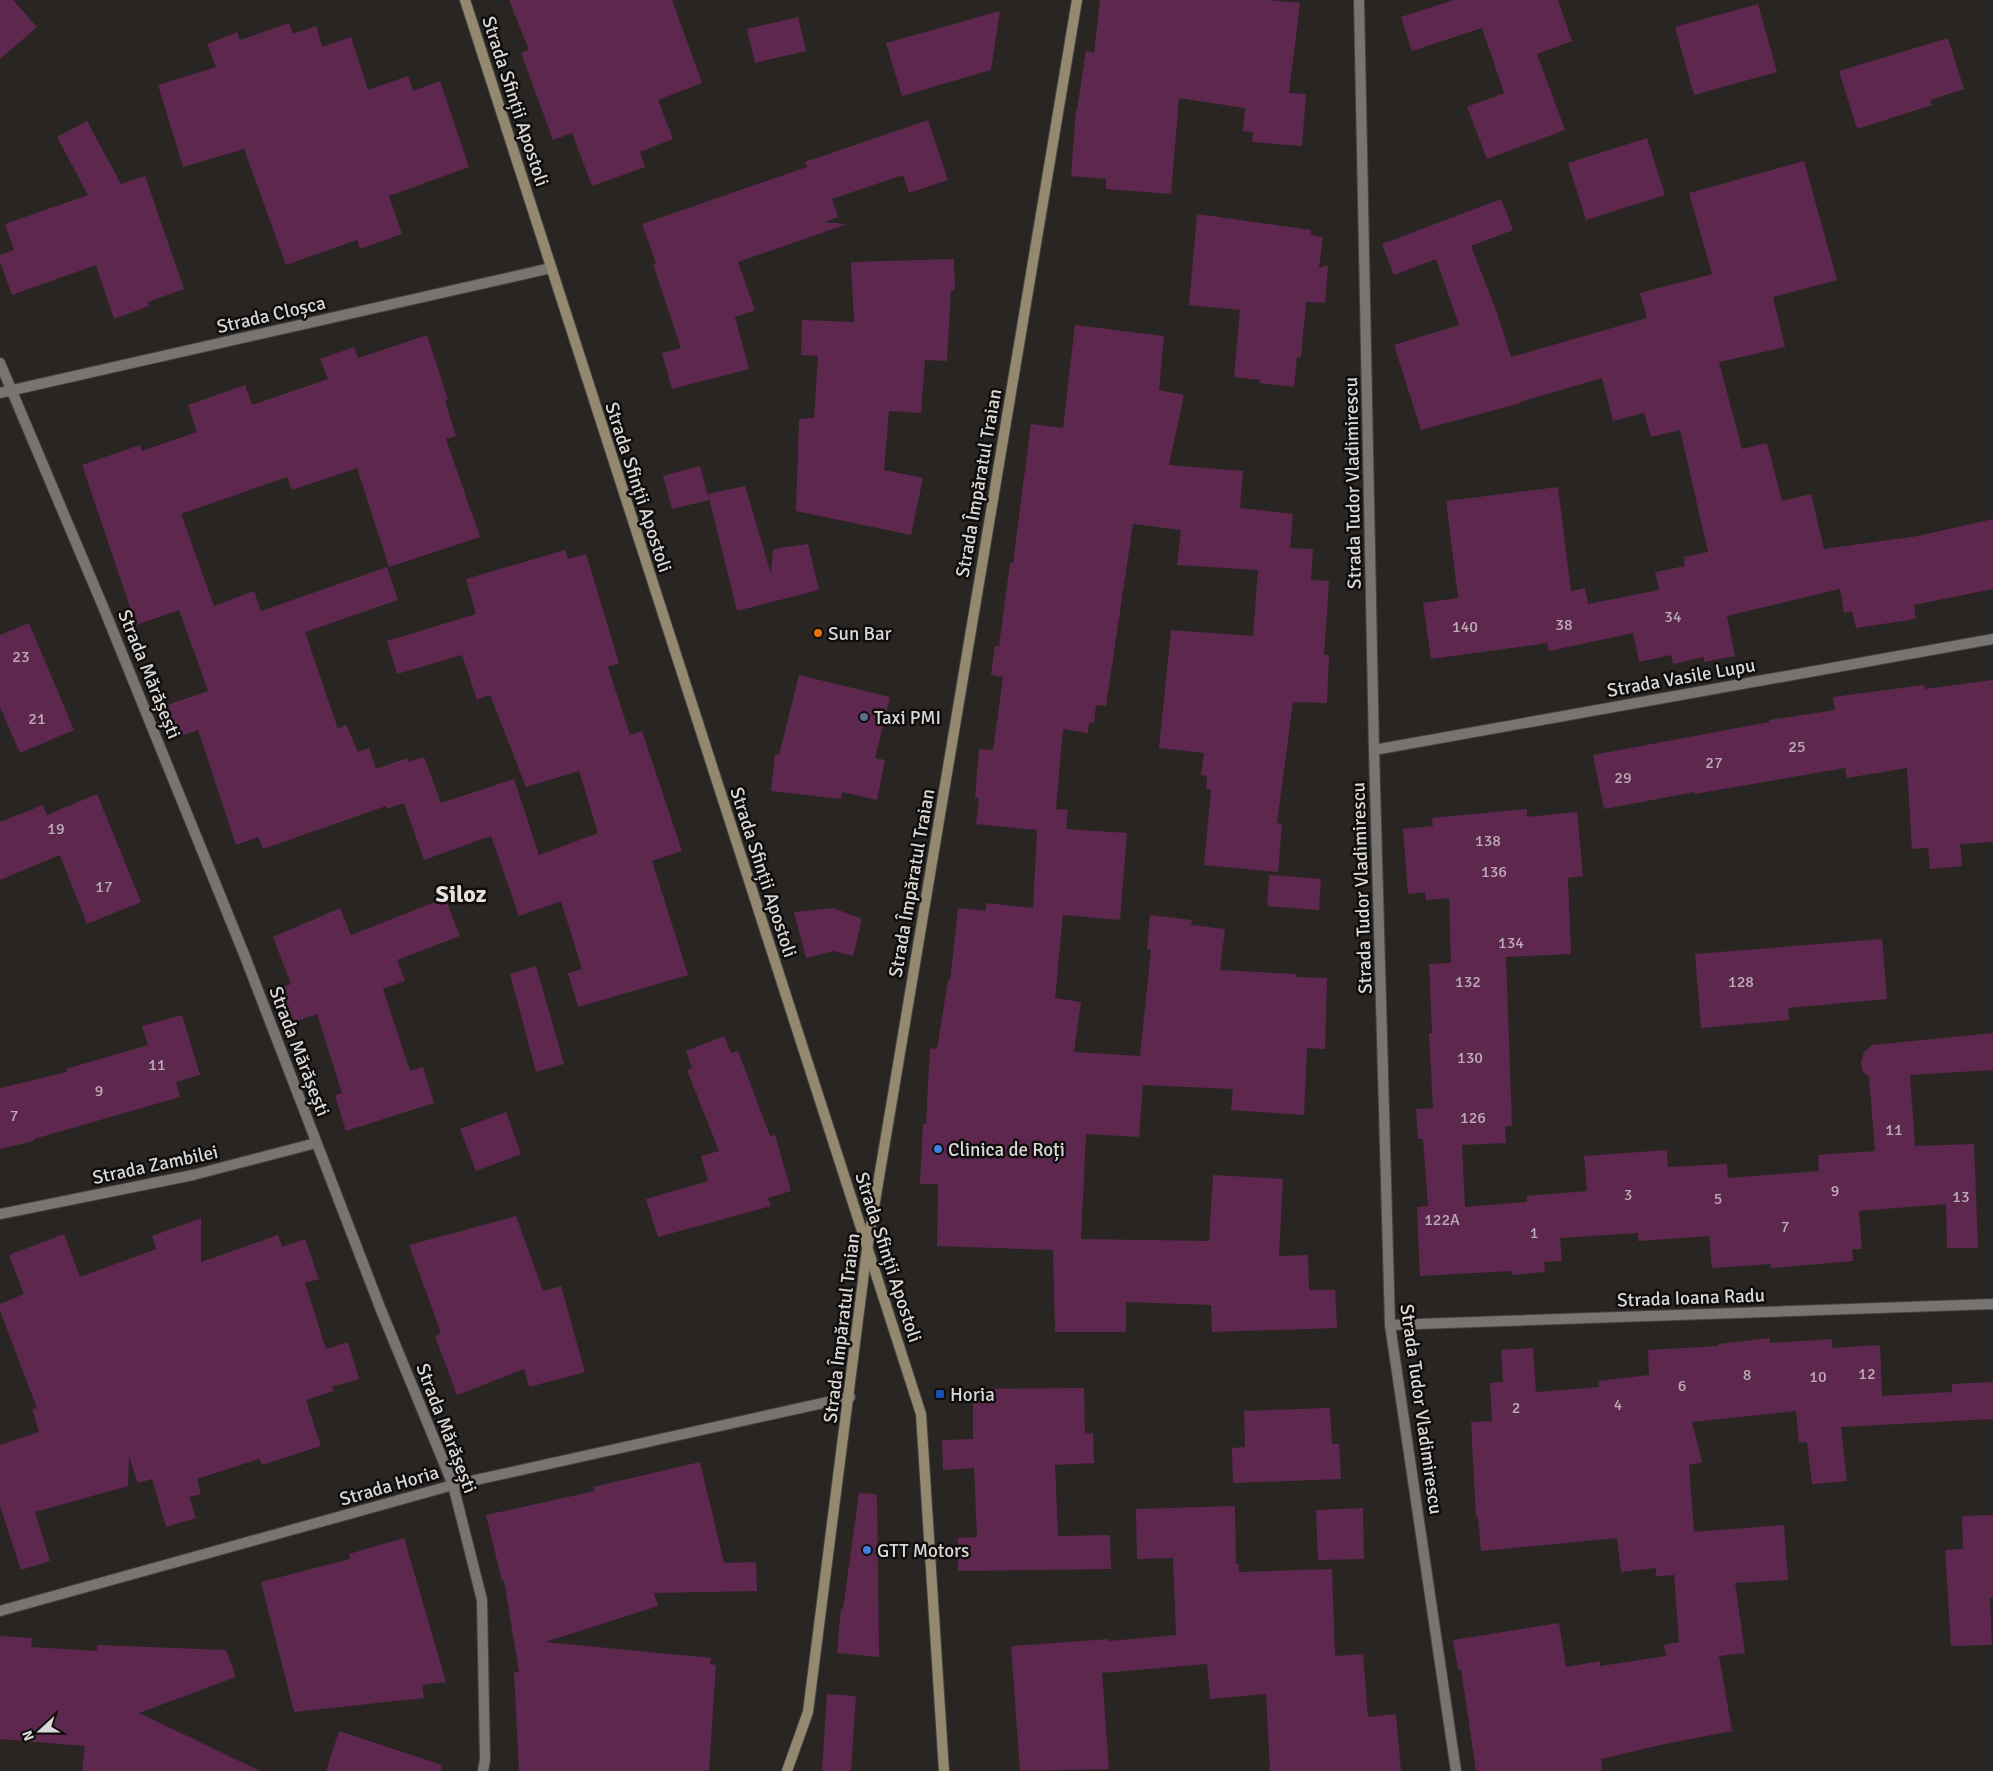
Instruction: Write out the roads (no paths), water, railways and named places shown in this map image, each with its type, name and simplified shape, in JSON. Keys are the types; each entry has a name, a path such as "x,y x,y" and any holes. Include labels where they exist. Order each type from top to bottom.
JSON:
{"street":[{"name":"Strada Sfinții Apostoli","path":"465,0 921,1414 944,1771"},
{"name":"Strada Împăratul Traian","path":"787,1771 808,1712 850,1397 867,1249 1077,0"},
{"name":"Strada Tudor Vladimirescu","path":"1359,0 1374,750 1390,1325 1456,1771"},
{"name":"Strada Cloșca","path":"0,393 551,268"},
{"name":"Strada Mărășești","path":"0,363 104,608 233,927 381,1310 453,1485 482,1600 485,1760 482,1771"},
{"name":"Strada Vasile Lupu","path":"1374,750 1993,639"},
{"name":"Strada Zambilei","path":"0,1214 193,1175 316,1143"},
{"name":"Strada Ioana Radu","path":"1390,1325 1993,1304"},
{"name":"Strada Horia","path":"0,1611 453,1485 850,1397"}],"place":[{"name":"Sun Bar","path":"818,633"},
{"name":"Taxi PMI","path":"864,717"},
{"name":"Clinica de Roți","path":"938,1149"},
{"name":"Horia","path":"940,1394"},
{"name":"GTT Motors","path":"867,1550"}],"district":[{"name":"Siloz","path":"461,894"}]}
